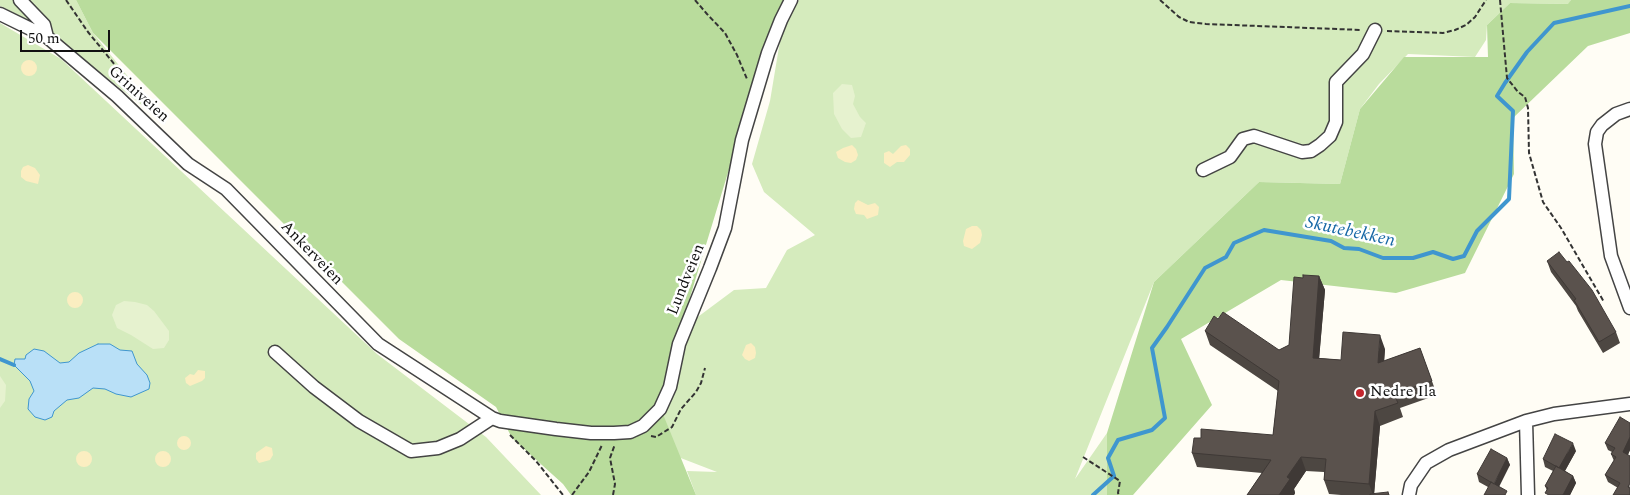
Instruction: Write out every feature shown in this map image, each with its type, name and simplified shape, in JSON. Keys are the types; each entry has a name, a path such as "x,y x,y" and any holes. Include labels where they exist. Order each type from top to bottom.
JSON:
{"street":[{"path":"20,0 44,25 47,36"},
{"name":"Lundveien","path":"496,419 591,433 614,433 630,432 643,426 660,409 670,387 679,344 725,228 742,140 768,53 781,20 792,0"},
{"name":"Griniveien","path":"0,14 47,36 117,96 188,164 226,189"},
{"path":"1203,170 1230,157 1242,139 1254,136 1302,152 1320,145 1330,136 1336,122 1336,82 1363,54 1375,30"},
{"path":"1630,109 1616,114 1602,125 1597,132 1596,144 1611,256 1630,308"},
{"name":"Ankerveien","path":"226,189 378,344 496,419"},
{"path":"274,352 314,387 359,421 411,452 438,448 496,419"},
{"path":"1409,495 1411,485 1426,463 1449,450 1526,421 1564,412 1630,404"},
{"path":"1526,421 1528,495"}],"path":[{"path":"66,0 88,32 151,110 166,124"},
{"path":"695,0 725,33 737,55 755,99"},
{"path":"1160,0 1189,22 1426,33 1443,33 1466,25 1475,17 1486,0"},
{"path":"1500,0 1507,78 1518,92 1525,97 1528,108 1529,153 1543,202 1561,228 1604,302"},
{"path":"613,495 615,484 610,458 617,440 630,432 640,436 656,436 672,427 680,409 696,392 701,383 705,368"},
{"path":"496,419 536,461 563,495"},
{"path":"572,495 589,472 605,438 614,433"},
{"path":"1083,457 1120,481 1119,495"}],"green space":[{"path":"0,0 76,0 93,33 166,124 39,25 0,6"},
{"path":"76,0 794,0 759,71 658,402 696,495 571,495 563,484 512,438 496,407 399,339 93,33"},
{"path":"799,0 1571,0 1569,4 1510,3 1487,25 1486,40 1475,57 1408,54 1379,84 1360,109 1340,184 1259,182 1154,282 1075,479 1107,433 1107,495 696,495 687,471 717,472 647,445 691,322 734,290 766,288 787,250 815,235 764,192 752,164 770,101 782,29"},
{"path":"1571,0 1630,0 1630,33 1588,46 1513,118 1514,174 1465,273 1396,293 1281,280 1181,339 1212,405 1133,495 1107,495 1107,433 1154,282 1259,182 1340,184 1360,109 1404,57 1488,57 1487,25 1510,3 1568,4"},
{"path":"0,23 61,59 377,354 486,437 541,495 0,495"},
{"path":"842,84 852,85 855,96 853,104 860,117 866,123 861,137 851,138 842,129 834,114 833,93"},
{"path":"124,301 147,305 154,311 169,331 169,340 164,348 153,349 117,328 112,315 116,305"},
{"path":"0,376 6,385 5,401 0,408"}],"sand":[{"path":"29,60 37,68 29,76 21,68"},
{"path":"852,145 858,155 856,160 851,163 838,158 836,152"},
{"path":"906,145 910,149 910,155 904,162 897,162 890,167 884,163 884,153 889,151 893,154 901,146"},
{"path":"28,165 35,168 40,175 38,184 26,181 21,177 23,167"},
{"path":"858,200 868,205 875,203 879,207 878,215 867,219 864,215 856,214 854,209 855,203"},
{"path":"977,226 981,230 982,235 980,243 972,249 964,246 963,241 966,229"},
{"path":"75,292 83,300 75,308 67,300"},
{"path":"751,343 755,347 756,353 755,358 749,361 742,355 746,345"},
{"path":"198,370 205,371 205,378 190,386 186,383 185,378 190,374 194,375"},
{"path":"184,436 189,438 191,443 189,448 184,450 179,448 177,443 179,438"},
{"path":"266,446 272,448 273,455 270,460 259,463 256,459 256,453"},
{"path":"84,451 92,459 84,467 76,459"},
{"path":"163,451 169,453 171,459 169,465 163,467 157,465 155,459 157,453"}],"water":[{"path":"98,344 110,344 120,350 132,351 137,364 147,375 150,383 149,389 131,397 116,394 105,389 93,388 79,398 67,400 54,411 52,417 45,420 35,417 28,409 29,399 34,391 30,381 14,365 15,359 25,359 26,355 34,349 44,351 60,363 69,362 79,353"}],"building":[{"path":"1559,252 1567,262 1569,261 1592,290 1616,332 1599,342 1574,300 1576,299 1547,261"},
{"name":"Nedre Ila","path":"1303,275 1319,276 1313,358 1341,360 1343,332 1380,335 1378,363 1420,348 1432,381 1394,394 1398,403 1375,411 1369,484 1324,480 1326,459 1301,457 1287,477 1290,479 1279,495 1247,495 1271,460 1192,453 1194,438 1201,438 1201,429 1273,435 1279,381 1205,331 1214,316 1218,319 1223,312 1279,350 1289,345 1294,277 1303,278"},
{"path":"1620,417 1630,423 1630,437 1623,452 1630,456 1630,483 1628,487 1630,488 1630,495 1613,495 1620,483 1605,475 1616,457 1611,454 1615,448 1605,443"},
{"path":"1555,434 1573,443 1559,468 1543,459"},
{"path":"1491,449 1507,458 1494,484 1477,474"},
{"path":"1556,466 1573,476 1563,495 1549,495 1545,493 1548,488 1545,486"},
{"path":"1491,482 1507,491 1505,495 1484,495"},
{"path":"1388,492 1389,495 1370,495 1370,494"}],"waterway":[{"name":"Skutebekken","path":"1093,495 1114,476 1108,458 1118,440 1152,430 1165,418 1152,348 1205,268 1226,257 1234,243 1264,230 1331,241 1344,248 1359,249 1383,258 1413,258 1433,252 1453,259 1464,256 1477,231 1509,199 1513,111 1497,96 1505,83 1527,52 1554,23 1630,6"},
{"path":"0,359 14,365"}],"place":[{"name":"Nedre Ila","path":"1360,393"}]}
